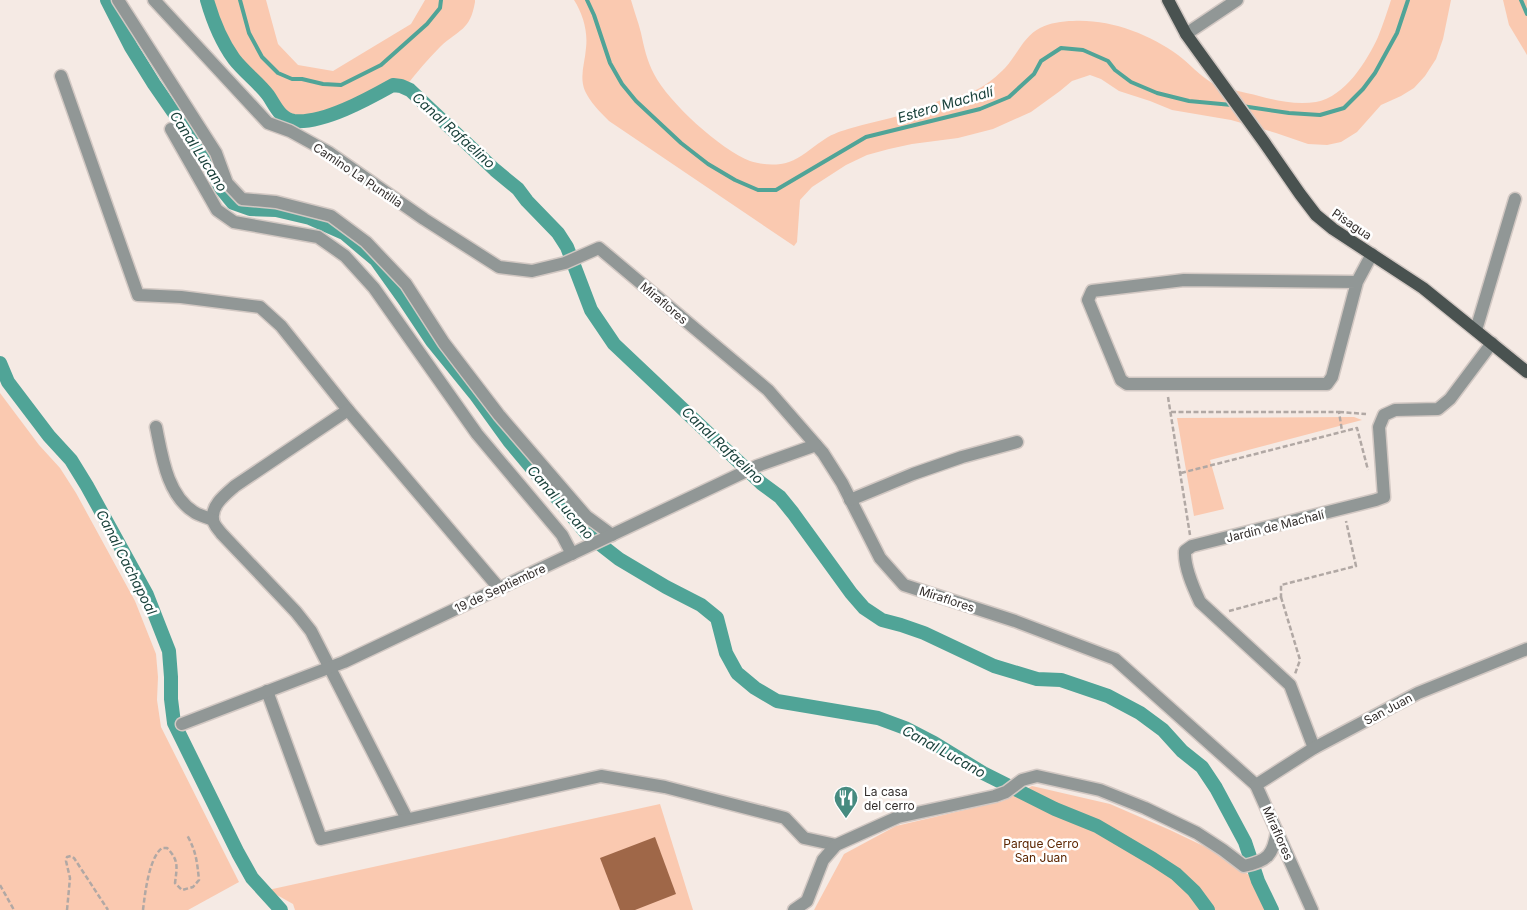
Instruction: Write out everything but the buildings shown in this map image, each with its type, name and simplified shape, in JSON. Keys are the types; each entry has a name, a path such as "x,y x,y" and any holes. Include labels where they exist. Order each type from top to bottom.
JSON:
{"main road":[{"name":"Pisagua","path":"1168,0 1186,34 1316,215 1333,229 1423,288 1527,372"}],"street":[{"path":"118,0 216,153 227,183 242,199 276,202 331,216 366,242 406,284 444,343 499,415 586,516 609,536"},
{"name":"Camino La Puntilla","path":"154,0 268,123 328,152 424,219 499,267 532,271 565,262 599,248"},
{"path":"1186,34 1237,0"},
{"path":"60,76 138,295 181,297 260,307 281,326 348,410 499,588"},
{"path":"172,129 217,210 234,222 318,237 346,256 374,288 477,434 562,535 572,554"},
{"path":"1476,330 1515,199"},
{"name":"Miraflores","path":"599,248 768,390 823,453 842,483 880,558 904,585 1014,621 1115,659 1256,786 1312,910"},
{"path":"1357,282 1184,280 1092,291 1088,300 1121,380 1127,384 1327,384 1332,377 1357,282 1372,254"},
{"name":"Jardín de Machalí","path":"1192,546 1384,497 1379,427 1384,415 1395,410 1438,409 1450,399 1492,343"},
{"path":"348,410 235,486 221,499 214,510 213,520 221,534 296,612 311,632 407,819"},
{"path":"156,427 167,476 175,491 184,504 195,513 213,520"},
{"path":"850,500 913,474 962,457 1017,442"},
{"name":"19 de Septiembre","path":"182,724 353,658 756,466 816,445"},
{"path":"1192,546 1186,551 1185,558 1194,590 1200,602 1290,685 1314,748"},
{"name":"San Juan","path":"1256,786 1314,748 1418,693 1527,649"},
{"path":"267,691 321,839 601,776 665,787 785,818 804,838 836,845"},
{"path":"794,910 807,901 823,860 836,845 898,817 984,799 1006,792 1022,780 1037,776 1100,790 1145,808 1197,833 1244,866 1265,860 1273,848 1277,831"}],"path":[{"path":"1166,384 1192,546"},
{"path":"1171,412 1339,412 1366,414"},
{"path":"1339,412 1342,431"},
{"path":"1181,473 1357,428 1369,473"},
{"path":"1290,685 1300,660 1281,597 1281,586 1356,566 1343,509"},
{"path":"1213,616 1281,597"},
{"path":"143,910 145,887 156,852 162,848 167,848 177,860 176,883 182,890 193,887 199,880 197,857 187,835"},
{"path":"67,910 70,878 66,861 67,857 71,856 108,910"},
{"path":"0,885 14,910"}],"green space":[{"path":"210,0 266,0 278,44 298,65 333,71 411,24 425,0 475,0 475,2 470,19 463,29 440,47 406,86 396,83 325,114 295,119 283,113 262,83 239,61 217,25"},
{"path":"574,0 631,0 649,64 671,98 696,124 738,155 759,163 780,164 793,160 828,137 841,131 905,114 941,100 978,89 1005,68 1034,31 1052,24 1065,21 1087,21 1115,25 1142,34 1167,47 1212,83 1228,89 1280,101 1309,103 1327,99 1354,77 1368,57 1378,37 1391,0 1451,0 1443,39 1436,59 1425,76 1414,88 1381,105 1357,132 1341,142 1327,145 1308,144 1231,120 1172,110 1119,91 1101,79 1090,75 1072,81 1031,112 993,129 958,138 889,149 867,155 846,165 812,187 800,200 797,242 794,246 609,121 592,103 585,91 582,75 586,48 585,29 580,11"},
{"path":"1503,0 1527,0 1527,55 1509,25"},
{"path":"0,393 39,445 60,468 76,493 135,601 156,654 157,700 161,727 239,882 188,910 0,910"},
{"path":"1354,417 1362,420 1210,460 1224,509 1194,516 1177,418"},
{"name":"Parque Cerro San Juan","path":"1032,786 1110,804 1214,851 1258,881 1272,910 814,910 844,854 896,826 1003,801"},
{"path":"660,804 693,910 295,910 293,904 268,890"}],"waterway":[{"name":"Canal Lucano","path":"107,0 131,47 208,162 220,187 233,203 250,209 276,210 310,218 344,233 376,260 432,341 475,394 509,441 587,534 619,559 701,605 717,618 726,653 737,673 755,688 777,701 878,718 905,728 983,773 1055,809 1097,826 1153,859 1176,874 1194,891 1208,910"},
{"name":"Canal Rafaelino","path":"207,0 218,31 229,52 238,64 264,90 285,118 294,121 318,119 345,109 393,85 401,86 410,90 495,170 518,189 558,233 567,247 591,310 614,344 761,483 780,497 864,608 882,620 924,633 994,666 1037,679 1061,680 1108,696 1140,713 1163,730 1182,751 1202,767 1216,788 1245,842 1258,881 1272,910"},
{"name":"Estero Machalí","path":"240,0 249,33 262,57 278,73 292,79 341,85 381,65 427,24 440,8 441,0"},
{"name":"Estero Machalí","path":"587,0 610,63 622,84 636,101 681,143 708,164 735,180 758,190 776,190 866,137 980,109 1009,97 1034,74 1041,61 1061,48 1083,50 1108,61 1115,70 1131,82 1157,93 1189,101 1232,105"},
{"name":"Estero Machalí","path":"1242,106 1289,113 1320,115 1344,108 1363,89 1375,73 1397,33 1408,0"},
{"name":"Estero Machalí","path":"1521,0 1527,14"},
{"name":"Canal Cachapoal","path":"0,363 8,382 49,436 71,460 147,595 169,651 174,723 252,878 281,910"}],"place":[{"name":"La casa del cerro","path":"846,819"}]}
